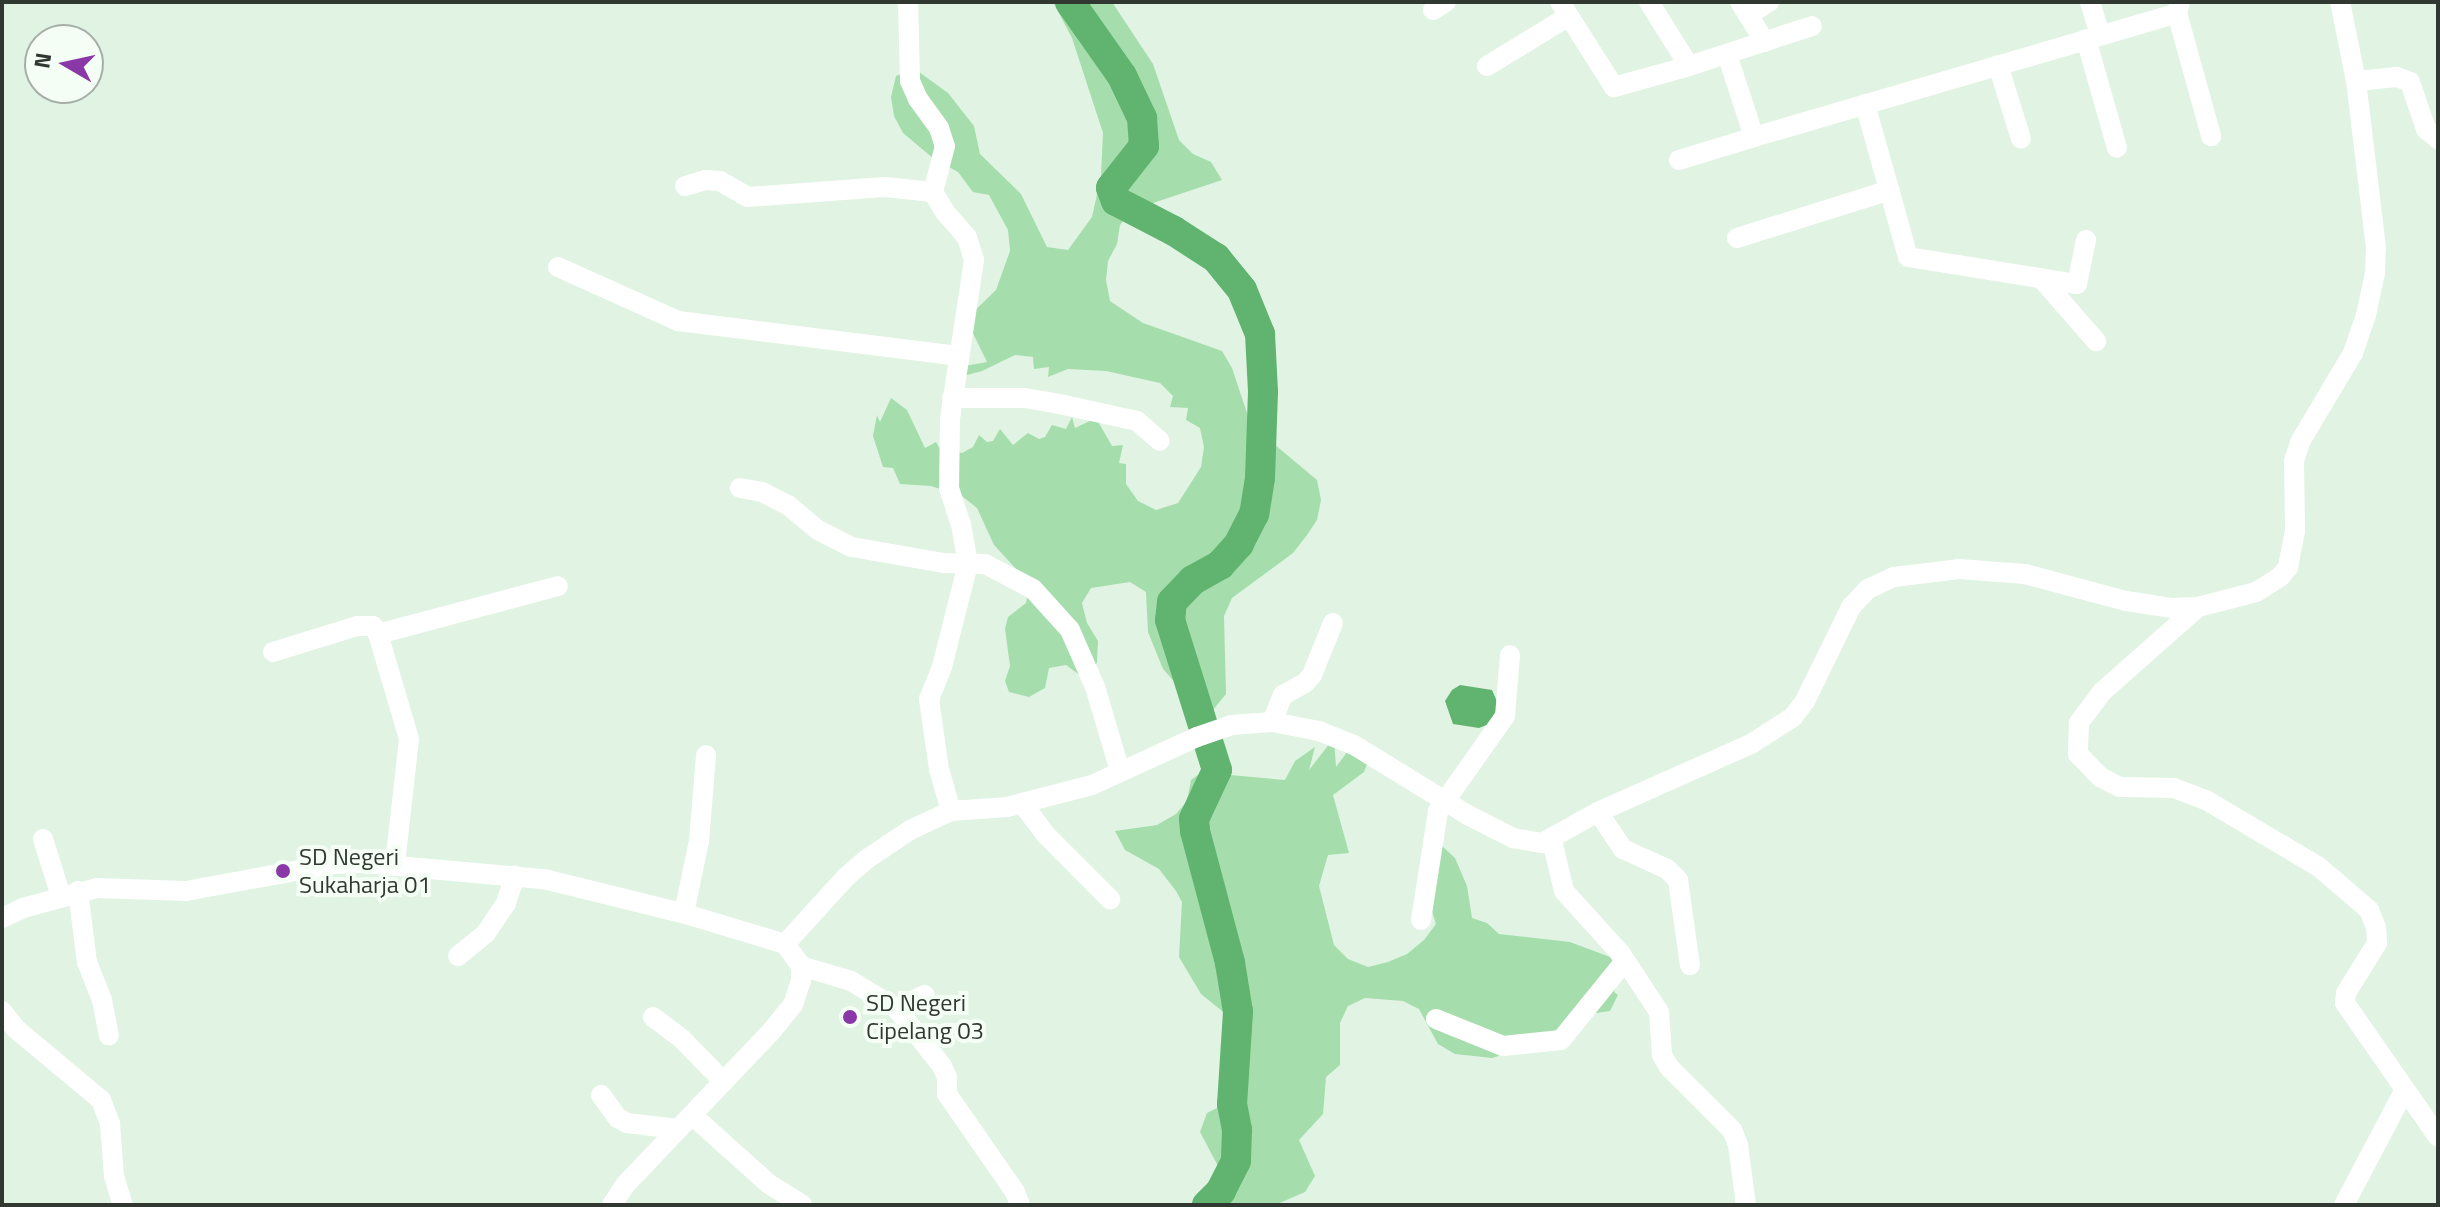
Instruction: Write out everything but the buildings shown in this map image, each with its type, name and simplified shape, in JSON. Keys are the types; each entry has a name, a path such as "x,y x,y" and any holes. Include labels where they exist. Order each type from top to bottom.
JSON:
{"street":[{"path":"908,2 910,81 920,103 939,128 945,146 933,192 945,212 967,237 973,252 952,398 949,488 961,524 968,564 942,667 929,699 939,769 951,811"},
{"path":"1649,2 1689,66"},
{"path":"1765,42 1744,9 1769,2"},
{"path":"2090,2 2093,37 2117,148"},
{"path":"785,944 846,877 910,830 951,811 979,811 1092,785 1197,737 1231,725 1272,722 1309,729 1354,745 1444,801 1513,838 1529,843 1552,840 1598,812 1721,758 1793,717 1805,701 1851,607 1868,589 1894,577 1921,571 1975,569 2051,578 2147,606 2198,607 2256,592 2280,577 2288,567 2295,531 2294,461 2300,442 2344,371 2366,315 2376,248 2356,81 2340,2"},
{"path":"1679,160 2093,37 2178,7 2211,136"},
{"path":"1487,66 1565,9 1614,87 1812,26"},
{"path":"1727,54 1754,137"},
{"path":"1998,65 2021,139"},
{"path":"2356,81 2402,77 2410,82 2426,129 2438,139"},
{"path":"1865,104 1908,257 2077,284 2086,240"},
{"path":"685,186 706,180 720,181 748,197 885,187 933,192"},
{"path":"1737,238 1890,190"},
{"path":"558,267 678,321 960,356"},
{"path":"2041,278 2096,341"},
{"path":"952,398 1025,398 1064,405 1137,421 1160,441"},
{"path":"740,488 762,492 788,505 818,530 852,547 985,564 1014,576 1033,589 1070,630 1095,687 1120,771"},
{"path":"378,634 558,586"},
{"path":"2198,607 2102,692 2079,723 2078,754 2100,777 2120,787 2174,788 2206,800 2319,867 2362,902 2374,920 2377,943 2346,993 2345,1003 2438,1137"},
{"path":"1272,722 1285,692 1305,683 1312,675 1333,623"},
{"path":"273,652 357,626 372,626 378,634 409,739 395,864"},
{"path":"1421,920 1435,822 1444,801 1505,716 1510,655"},
{"path":"684,913 699,841 706,755"},
{"path":"1022,803 1046,835 1110,899"},
{"path":"1598,812 1623,849 1667,869 1678,880 1690,965"},
{"path":"43,839 70,894 87,962 102,1000 109,1035"},
{"path":"1552,840 1564,891 1625,961 1659,1012 1662,1055 1669,1067 1732,1130 1738,1145 1746,1205"},
{"path":"2,918 70,894 120,888 186,891 333,864 395,864 515,875 684,913 785,944 801,966 801,981 793,1005 625,1185 612,1205"},
{"path":"458,956 486,933 506,903 515,875"},
{"path":"1436,1019 1503,1046 1561,1040 1625,961"},
{"path":"801,966 851,981 897,1009 942,1066 948,1079 949,1096 1015,1192 1020,1205"},
{"path":"897,1009 925,995"},
{"path":"2,1011 16,1029 101,1100 110,1124 114,1176 123,1205"},
{"path":"653,1017 682,1039 724,1082"},
{"path":"2344,1205 2404,1091"},
{"path":"601,1095 618,1118 627,1123 685,1122 802,1205"}],"shaded area":[{"path":"1053,2 1112,2 1153,64 1179,140 1193,154 1211,162 1222,180 1132,210 1120,225 1117,244 1108,261 1106,280 1110,301 1143,323 1222,351 1232,368 1251,425 1317,480 1321,500 1317,520 1307,535 1293,553 1232,598 1224,616 1226,694 1213,710 1201,712 1163,669 1148,632 1146,592 1130,582 1091,588 1082,603 1087,623 1098,641 1097,663 1081,676 1066,665 1049,668 1045,688 1029,697 1009,692 1005,681 1010,666 1005,629 1008,617 1026,603 1028,593 1017,570 994,545 977,508 962,496 931,486 900,484 893,468 883,467 873,436 877,415 880,422 891,398 907,410 925,448 936,442 944,456 951,451 962,453 973,447 979,435 987,442 993,441 1000,429 1013,445 1028,433 1039,439 1045,437 1052,425 1066,429 1072,417 1075,428 1096,418 1112,446 1123,445 1119,463 1126,464 1126,484 1138,501 1156,510 1178,503 1201,467 1204,447 1200,428 1186,420 1188,408 1170,407 1173,396 1160,383 1106,371 1068,369 1048,377 1049,367 1034,369 1033,357 1015,355 982,371 956,378 965,366 987,362 966,319 996,290 1010,251 1008,230 989,195 973,192 958,172 934,159 903,133 894,116 891,97 896,76 915,69 948,93 974,126 980,154 1021,194 1047,247 1068,250 1092,217 1101,176 1103,133 1072,38"},
{"path":"1460,685 1492,690 1499,706 1489,724 1479,728 1453,724 1445,701 1452,690"},
{"path":"1334,738 1336,767 1356,740 1371,753 1364,772 1333,795 1349,853 1328,855 1319,886 1334,945 1348,959 1368,967 1388,962 1407,954 1424,940 1436,924 1424,885 1442,846 1455,858 1467,886 1472,918 1487,923 1499,934 1570,942 1610,957 1621,974 1614,992 1618,995 1610,1011 1590,1014 1578,1030 1492,1058 1455,1054 1438,1044 1419,1009 1403,1001 1365,998 1348,1006 1340,1023 1340,1065 1326,1077 1323,1114 1299,1140 1315,1176 1305,1192 1275,1205 1191,1205 1209,1186 1219,1168 1200,1132 1207,1113 1227,1103 1238,1039 1232,1019 1201,994 1179,957 1182,902 1176,891 1159,869 1125,850 1115,831 1157,825 1176,814 1187,801 1191,780 1209,767 1230,775 1285,780 1295,761 1315,747 1309,770"}],"waterway":[{"path":"1070,2 1122,76 1142,118 1144,146 1111,188 1116,201 1174,231 1216,258 1242,290 1260,334 1263,392 1260,478 1254,514 1239,544 1220,565 1193,580 1172,602 1170,620 1217,770 1194,819 1195,831 1230,963 1238,1012 1232,1104 1237,1130 1236,1161 1221,1191 1207,1205"}],"place":[{"name":"SD Negeri Sukaharja 01","path":"283,871"},
{"name":"SD Negeri Cipelang 03","path":"850,1017"}]}
